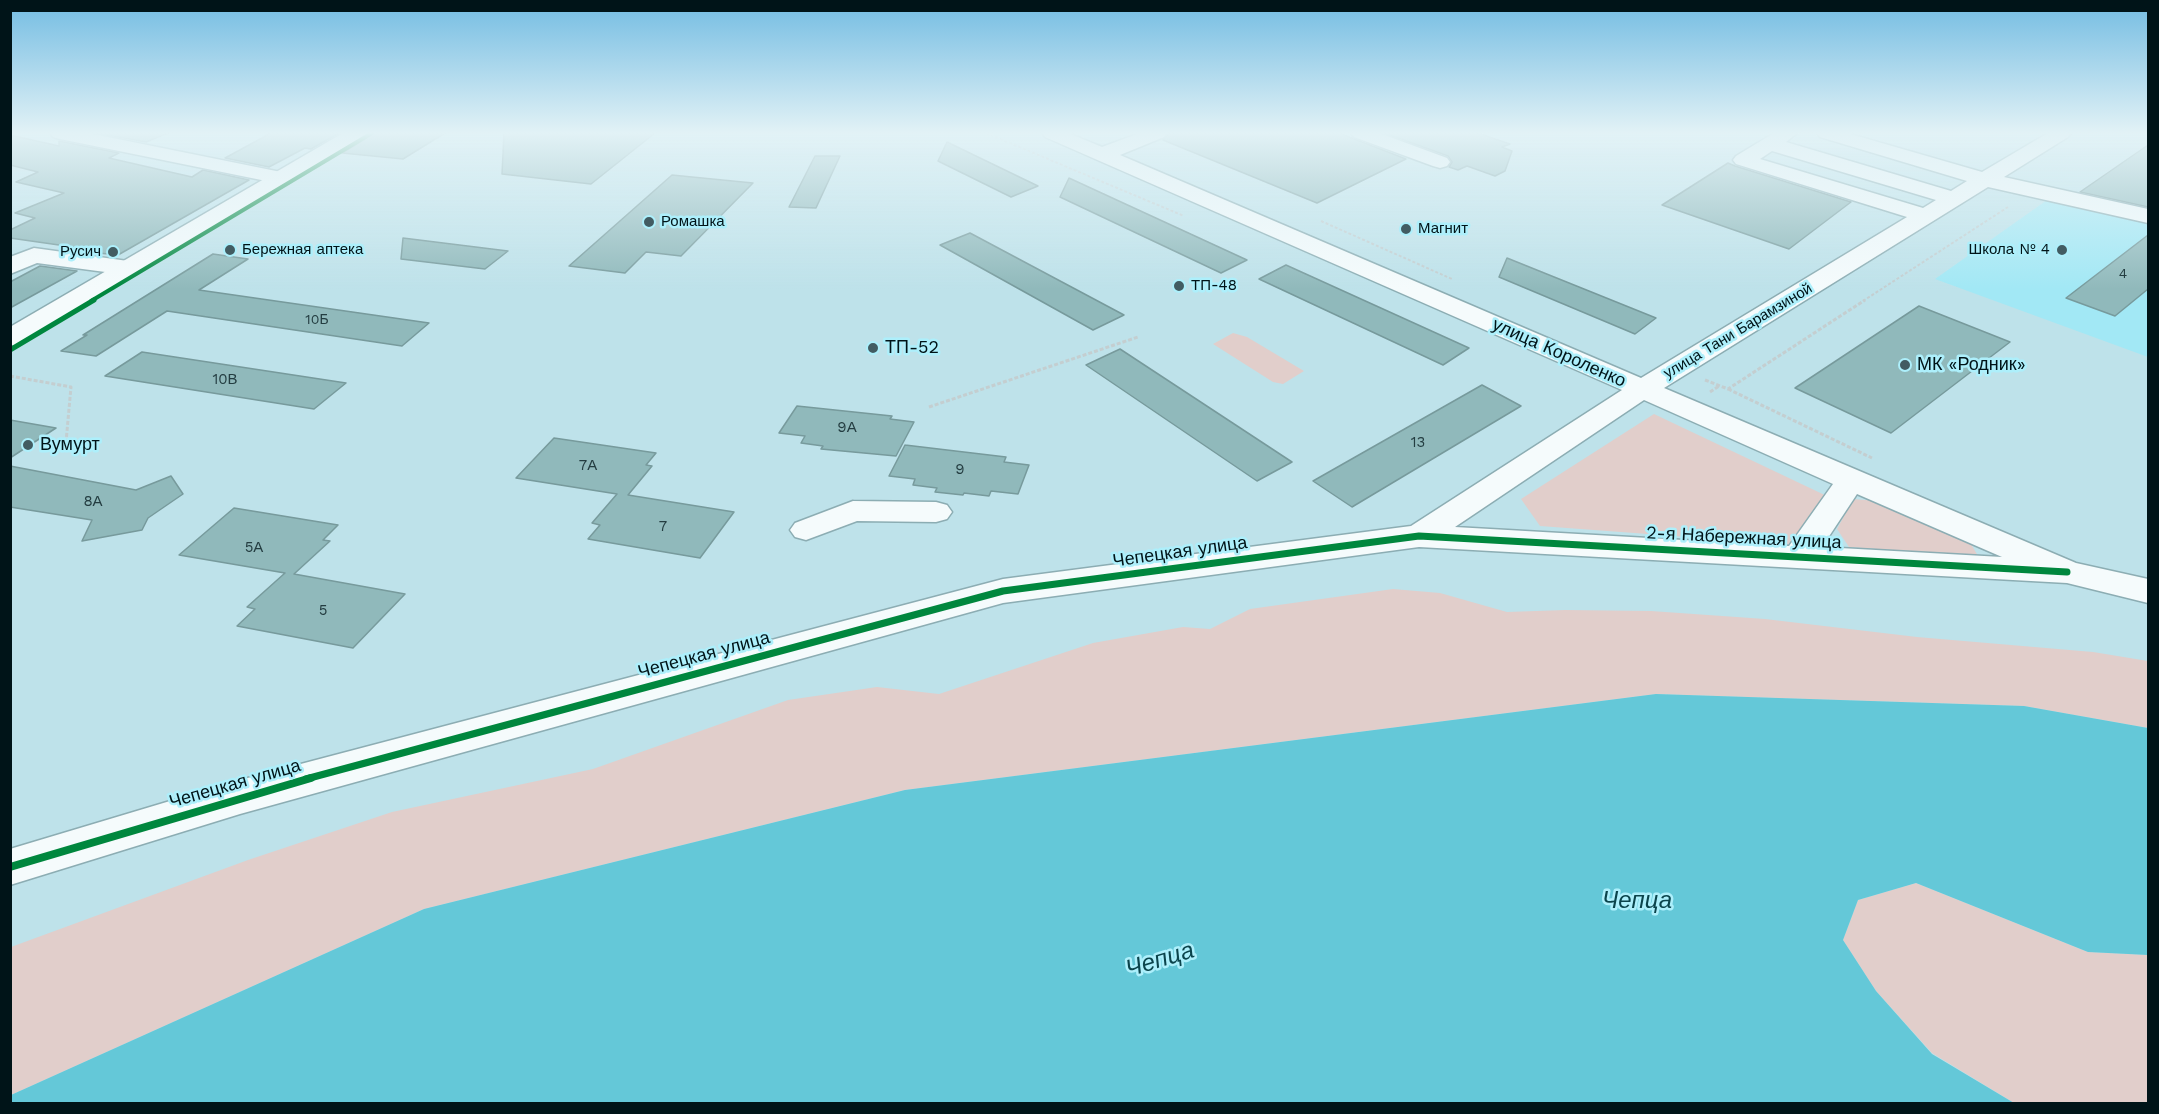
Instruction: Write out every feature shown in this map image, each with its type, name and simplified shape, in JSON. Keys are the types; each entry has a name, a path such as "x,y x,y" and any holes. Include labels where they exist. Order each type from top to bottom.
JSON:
{"street":[{"path":"10,338 269,185"},
{"name":"улица Короленко","path":"1191,185 1659,379 1700,400 2057,563"},
{"path":"1825,185 1926,216"},
{"path":"1915,185 1953,198"},
{"name":"улица Тани Барамзиной","path":"1419,536 1659,379 1974,185"},
{"path":"2011,185 2148,216"},
{"path":"10,267 22,253 128,268"},
{"name":"улица Короленко","path":"1659,379 1851,480 2057,563"},
{"path":"1799,556 1851,480"},
{"path":"806,530 853,511 936,512"},
{"name":"2-я Набережная улица","path":"1419,536 1799,556 2057,563"},
{"name":"Чепецкая улица","path":"10,867 240,797 1003,591 1419,536"},
{"path":"2057,563 2137,589"}],"path":[{"path":"1659,379 1728,390 2034,190"},
{"path":"1321,221 1461,283"},
{"path":"929,407 1138,338"},
{"path":"10,376 71,387 66,442"}],"shaded area":[{"name":"Школа № 4","path":"2050,198 2148,220 2148,357 1935,279"},
{"path":"1233,333 1247,337 1304,371 1283,384 1273,382 1213,344"},
{"path":"1654,414 1831,498 1796,545 1540,526 1521,499"},
{"path":"1853,499 1877,501 1968,539 1978,556 1849,547 1837,529"},
{"path":"1393,589 1440,593 1507,612 1651,611 1765,619 1917,637 2093,652 2148,661 2148,728 2024,706 1656,694 905,790 424,909 11,1095 11,947 248,860 392,812 593,769 788,700 877,687 939,694 1093,643 1183,627 1210,629 1250,609"},
{"path":"1916,883 2088,952 2148,955 2148,1103 2014,1103 1932,1053 1876,991 1843,940 1858,900"}],"water":[{"name":"Чепца","path":"1656,694 2024,706 2148,728 2148,955 2088,952 1916,883 1858,900 1843,940 1876,991 1932,1054 2014,1103 11,1103 11,1095 424,909 905,790"}],"building":[{"path":"29,185 240,185 118,255 68,250 73,247 10,238 10,230 35,218 15,213 64,193"},
{"name":"Ромашка","path":"661,185 751,185 681,256 646,252 625,273 569,266"},
{"path":"800,185 827,185 816,208 789,207"},
{"path":"987,185 1038,186 1011,197"},
{"path":"1066,185 1084,185 1247,260 1221,273 1060,197"},
{"path":"1273,185 1353,185 1317,203"},
{"path":"1693,185 1796,185 1851,202 1789,249 1662,205"},
{"path":"2090,185 2148,185 2148,207 2080,192"},
{"path":"970,233 1124,315 1093,330 940,245"},
{"path":"2148,235 2148,289 2115,316 2066,298"},
{"path":"403,238 508,251 485,269 401,259"},
{"path":"213,254 248,259 199,290 429,323 402,346 167,311 96,356 61,351"},
{"path":"1507,258 1656,318 1635,334 1499,277"},
{"path":"1286,265 1469,348 1443,365 1259,279"},
{"path":"40,266 77,271 10,308 10,282"},
{"name":"МК «Родник»","path":"1919,306 2010,342 1891,433 1795,388"},
{"path":"1120,349 1292,462 1257,481 1086,365"},
{"path":"142,352 346,383 314,409 105,376"},
{"path":"1482,385 1521,406 1352,507 1313,481"},
{"path":"797,406 892,416 890,419 914,422 896,456 821,449 823,446 801,443 805,436 779,433"},
{"path":"10,420 56,428 10,458"},
{"path":"554,438 656,453 646,465 652,466 628,495 734,512 700,558 588,539 600,525 592,523 617,494 516,478"},
{"path":"905,445 1006,457 1004,462 1029,465 1018,494 991,491 989,496 935,492 937,488 913,485 915,479 889,476"},
{"path":"10,466 136,490 171,476 183,494 148,518 142,530 82,541 92,520 10,507"},
{"path":"234,508 338,525 323,540 330,541 294,574 405,594 353,648 237,626 255,609 247,607 285,573 179,555"}],"cycle path":[{"path":"10,350 285,185"},
{"path":"10,867 240,797 1003,591 1419,536 2067,572"}],"place":[{"name":"Ромашка","path":"649,222"},
{"name":"Магнит","path":"1406,229"},
{"name":"Бережная аптека","path":"230,250"},
{"name":"Школа № 4","path":"2062,250"},
{"name":"Русич","path":"113,252"},
{"name":"ТП-48","path":"1179,286"},
{"name":"ТП-52","path":"873,348"},
{"name":"МК «Родник»","path":"1905,365"},
{"name":"Вумурт","path":"28,445"}]}
